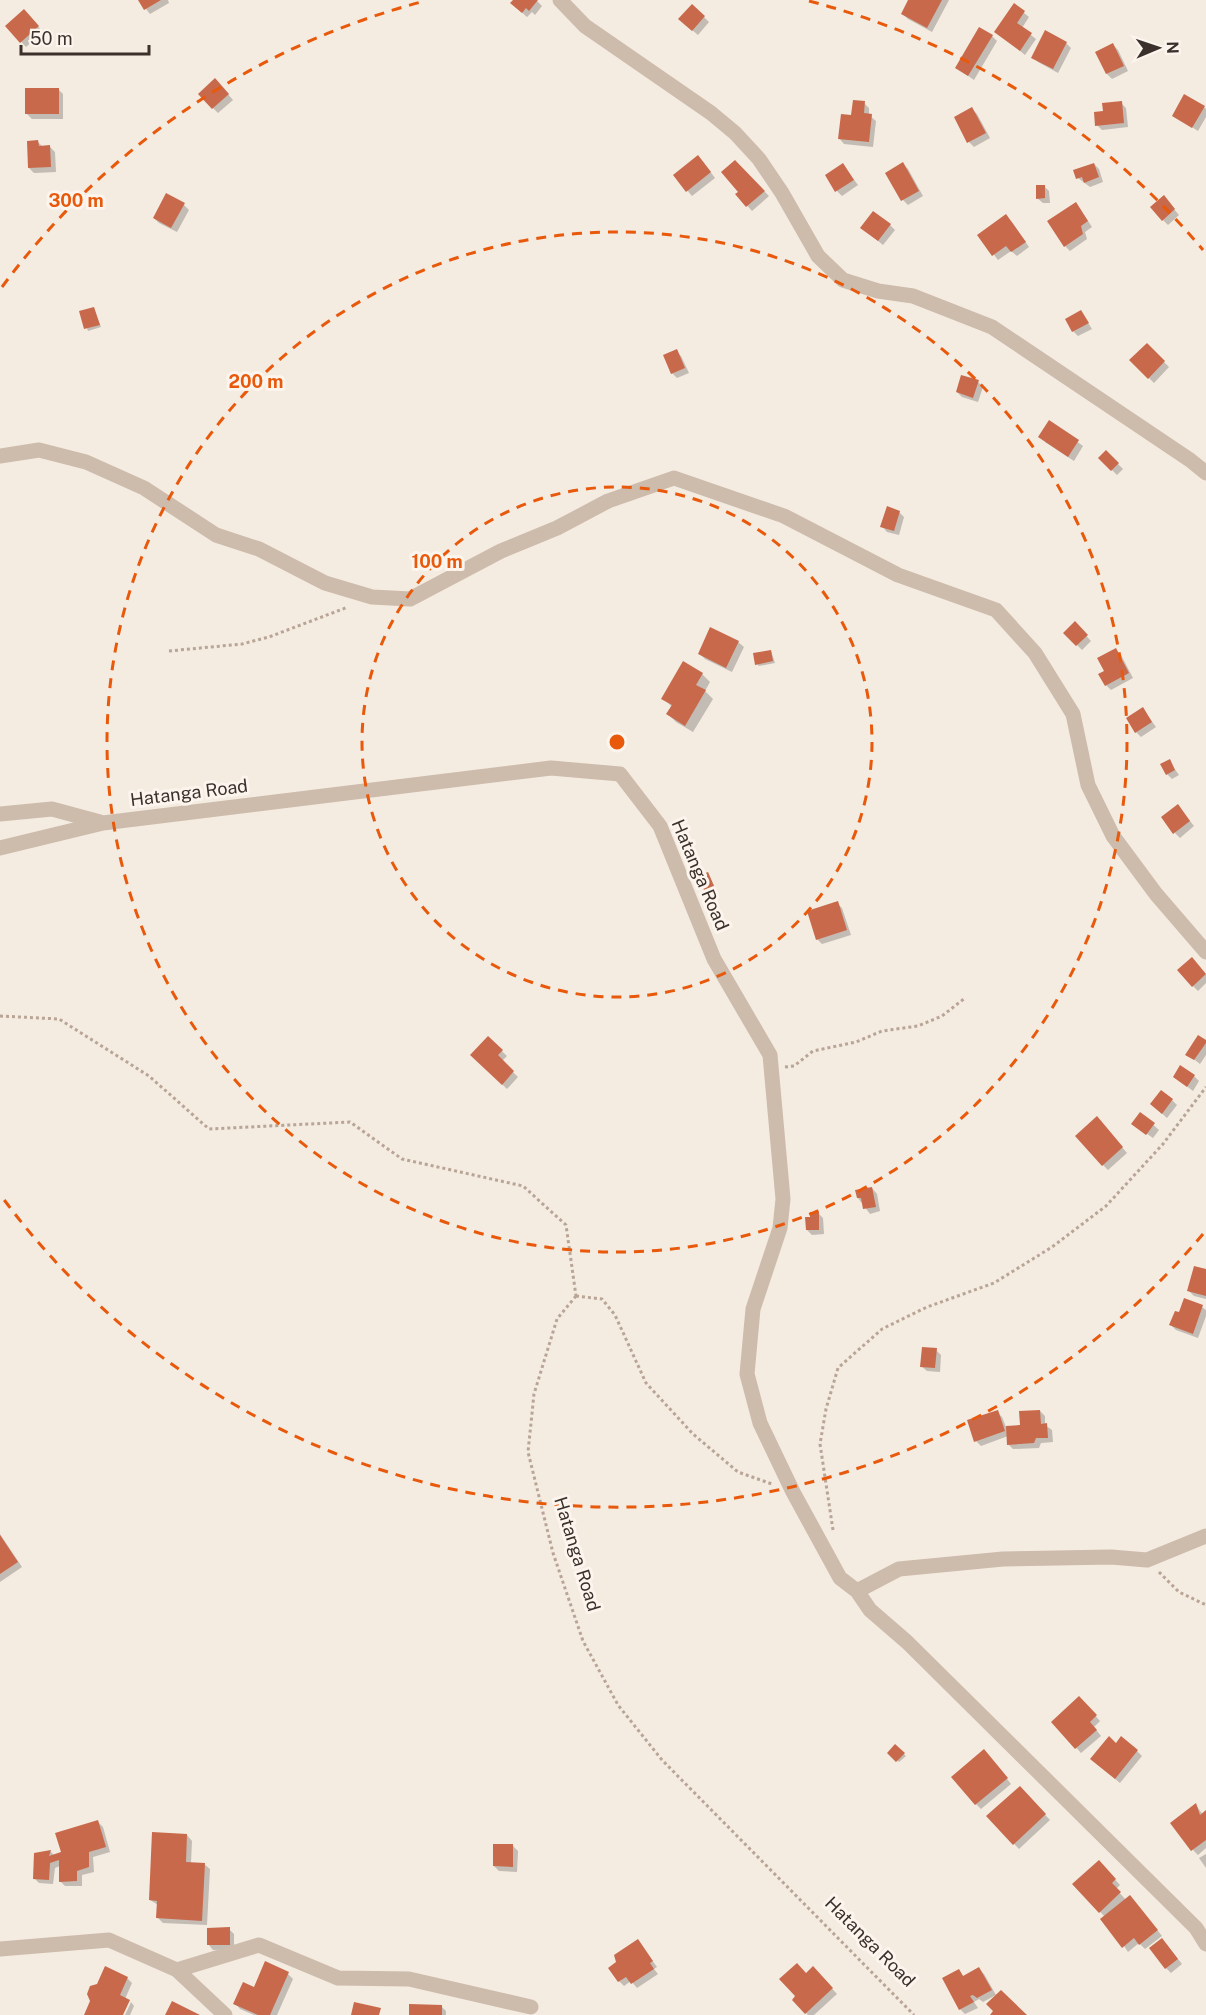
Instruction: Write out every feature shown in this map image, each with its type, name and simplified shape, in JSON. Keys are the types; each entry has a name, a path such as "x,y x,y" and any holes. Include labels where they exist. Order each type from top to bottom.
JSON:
{"street":[{"path":"560,0 585,26 711,113 735,133 759,159 782,193 818,256 843,280 878,291 913,296 992,327 1206,473"},
{"path":"0,456 39,450 86,462 144,488 216,535 259,549 325,583 372,597 410,599 501,551 557,528 608,501 674,478 784,516 898,575 996,610 1035,653 1072,714 1088,785 1113,836 1156,894 1206,952"},
{"name":"Hatanga Road","path":"0,848 103,823 551,768 620,774 660,826 714,959 770,1055 783,1199 780,1228 753,1309 747,1374 760,1423 793,1492 840,1578 857,1591 870,1610 907,1642 1196,1928 1206,1944"},
{"path":"0,814 52,809 103,823"},
{"path":"857,1591 899,1569 1003,1559 1111,1557 1147,1560 1206,1536"},
{"path":"0,1949 109,1940 177,1970 225,2015"},
{"path":"177,1970 259,1945 338,1978 409,1979 531,2007"}],"path":[{"path":"169,651 242,644 269,637 372,597"},
{"path":"772,1070 794,1066 813,1050 856,1042 882,1031 918,1026 942,1016 964,998"},
{"path":"0,1016 59,1019 149,1076 209,1129 350,1122 402,1159 523,1186 566,1225 576,1296 602,1299 615,1315 646,1383 693,1434 738,1472 793,1492"},
{"path":"833,1533 820,1444 826,1409 838,1368 882,1329 927,1307 994,1282 1052,1248 1106,1206 1163,1144 1206,1087"},
{"name":"Hatanga Road","path":"576,1296 557,1319 534,1394 528,1452 554,1553 583,1641 618,1705 662,1760 914,2015"},
{"path":"1147,1560 1179,1592 1206,1605"}],"building":[{"path":"138,0 161,0 144,10"},
{"path":"513,0 538,0 529,11 526,8 522,13 510,3"},
{"path":"908,0 942,0 927,28 901,14"},
{"path":"1014,3 1025,11 1017,23 1032,33 1020,51 994,32"},
{"path":"692,4 705,16 692,31 678,19"},
{"path":"24,9 39,26 20,43 5,26"},
{"path":"979,27 993,35 968,76 955,68"},
{"path":"1045,30 1067,42 1053,69 1031,58"},
{"path":"1113,43 1124,66 1106,74 1095,52"},
{"path":"215,78 229,94 212,109 198,94"},
{"path":"25,88 59,88 59,114 25,114"},
{"path":"1184,94 1205,106 1192,128 1172,116"},
{"path":"853,100 865,101 864,113 872,114 869,142 838,139 841,114 851,115"},
{"path":"1122,101 1124,123 1095,126 1094,112 1103,111 1102,103"},
{"path":"972,107 986,133 967,143 954,117"},
{"path":"38,140 39,146 50,145 51,167 28,168 27,141"},
{"path":"698,155 711,172 686,192 673,175"},
{"path":"735,160 765,191 746,207 735,194 738,192 721,172"},
{"path":"903,162 919,191 901,201 885,173"},
{"path":"843,163 854,180 835,192 825,175"},
{"path":"1094,163 1099,177 1084,183 1082,177 1076,179 1073,170"},
{"path":"1036,185 1045,185 1045,198 1036,199"},
{"path":"166,193 185,203 171,228 153,218"},
{"path":"1164,195 1175,209 1162,221 1150,207"},
{"path":"1076,202 1088,221 1081,226 1083,234 1064,247 1047,221"},
{"path":"873,211 891,224 878,241 860,228"},
{"path":"1006,214 1026,242 1011,252 1006,246 992,256 977,235"},
{"path":"94,307 100,325 84,329 79,311"},
{"path":"1081,310 1089,323 1072,332 1065,319"},
{"path":"1147,343 1165,361 1148,379 1129,360"},
{"path":"677,349 685,368 671,374 663,355"},
{"path":"961,375 979,380 973,398 956,392"},
{"path":"1049,420 1079,440 1068,457 1038,437"},
{"path":"1106,450 1119,463 1111,471 1098,458"},
{"path":"887,506 900,511 894,531 880,527"},
{"path":"1075,621 1088,635 1076,646 1063,633"},
{"path":"710,627 739,641 726,668 698,654"},
{"path":"1116,648 1129,673 1105,686 1098,674 1104,671 1097,658"},
{"path":"771,650 773,661 755,665 753,653"},
{"path":"683,661 703,673 696,685 706,690 685,726 666,714 672,705 661,699"},
{"path":"1143,707 1152,722 1135,733 1126,718"},
{"path":"1170,759 1175,770 1166,775 1160,764"},
{"path":"1178,804 1190,821 1173,834 1161,817"},
{"path":"708,872 714,886 704,890 698,876"},
{"path":"838,901 847,930 816,940 807,911"},
{"path":"1192,957 1206,974 1192,987 1177,970"},
{"path":"1198,1035 1206,1040 1206,1043 1194,1060 1185,1055"},
{"path":"488,1036 503,1050 498,1055 514,1071 502,1085 470,1055"},
{"path":"1180,1065 1195,1075 1187,1087 1173,1077"},
{"path":"1161,1090 1173,1099 1162,1114 1150,1104"},
{"path":"1140,1112 1155,1123 1146,1135 1131,1124"},
{"path":"1097,1116 1123,1147 1102,1166 1075,1136"},
{"path":"872,1187 876,1207 863,1209 861,1198 857,1198 855,1190"},
{"path":"810,1212 819,1212 819,1230 806,1230 805,1217 810,1217"},
{"path":"1194,1266 1206,1269 1206,1296 1187,1291"},
{"path":"1184,1298 1203,1305 1193,1334 1169,1325 1175,1311 1179,1312"},
{"path":"922,1347 937,1348 935,1368 920,1367"},
{"path":"998,1410 1005,1431 974,1442 967,1420"},
{"path":"1040,1410 1041,1424 1047,1423 1048,1438 1036,1438 1034,1443 1007,1445 1006,1426 1020,1425 1019,1411"},
{"path":"0,1535 18,1562 0,1574"},
{"path":"1079,1696 1097,1715 1090,1722 1097,1730 1075,1749 1051,1722"},
{"path":"1109,1736 1116,1743 1121,1736 1138,1750 1115,1779 1090,1759"},
{"path":"895,1744 905,1753 896,1762 887,1753"},
{"path":"984,1749 1008,1778 975,1805 951,1777"},
{"path":"1020,1786 1046,1814 1013,1845 986,1816"},
{"path":"1196,1803 1200,1815 1206,1810 1206,1840 1191,1851 1170,1823"},
{"path":"98,1820 106,1847 89,1852 89,1867 77,1871 77,1881 59,1882 59,1860 50,1863 49,1880 33,1879 34,1853 51,1850 49,1856 61,1852 55,1833"},
{"path":"152,1832 187,1834 186,1862 205,1863 202,1921 156,1918 157,1901 149,1900"},
{"path":"493,1844 513,1844 513,1867 493,1866"},
{"path":"1099,1860 1116,1879 1112,1883 1121,1892 1099,1913 1072,1884"},
{"path":"1130,1895 1158,1930 1139,1945 1134,1938 1122,1948 1100,1919"},
{"path":"230,1927 230,1945 207,1945 207,1928"},
{"path":"1162,1938 1178,1959 1165,1969 1149,1948"},
{"path":"638,1939 653,1961 650,1963 654,1969 631,1984 626,1977 618,1982 608,1968 616,1962 614,1955"},
{"path":"265,1961 289,1972 270,2015 258,2015 233,2004 243,1982 254,1987"},
{"path":"797,1963 806,1973 813,1966 833,1988 805,2014 792,2000 795,1996 779,1979"},
{"path":"105,1966 128,1977 120,1995 130,2000 123,2015 84,2015 90,2001 87,1994 90,1986 97,1984"},
{"path":"979,1967 992,1990 977,1998 970,1996 974,2002 959,2010 942,1978 959,1969 963,1976"},
{"path":"1001,1990 1027,2015 990,2015 993,2011 986,2004"},
{"path":"172,2001 200,2015 165,2015"},
{"path":"354,2002 381,2008 379,2015 351,2015"},
{"path":"409,2004 442,2005 442,2015 409,2015"}]}
